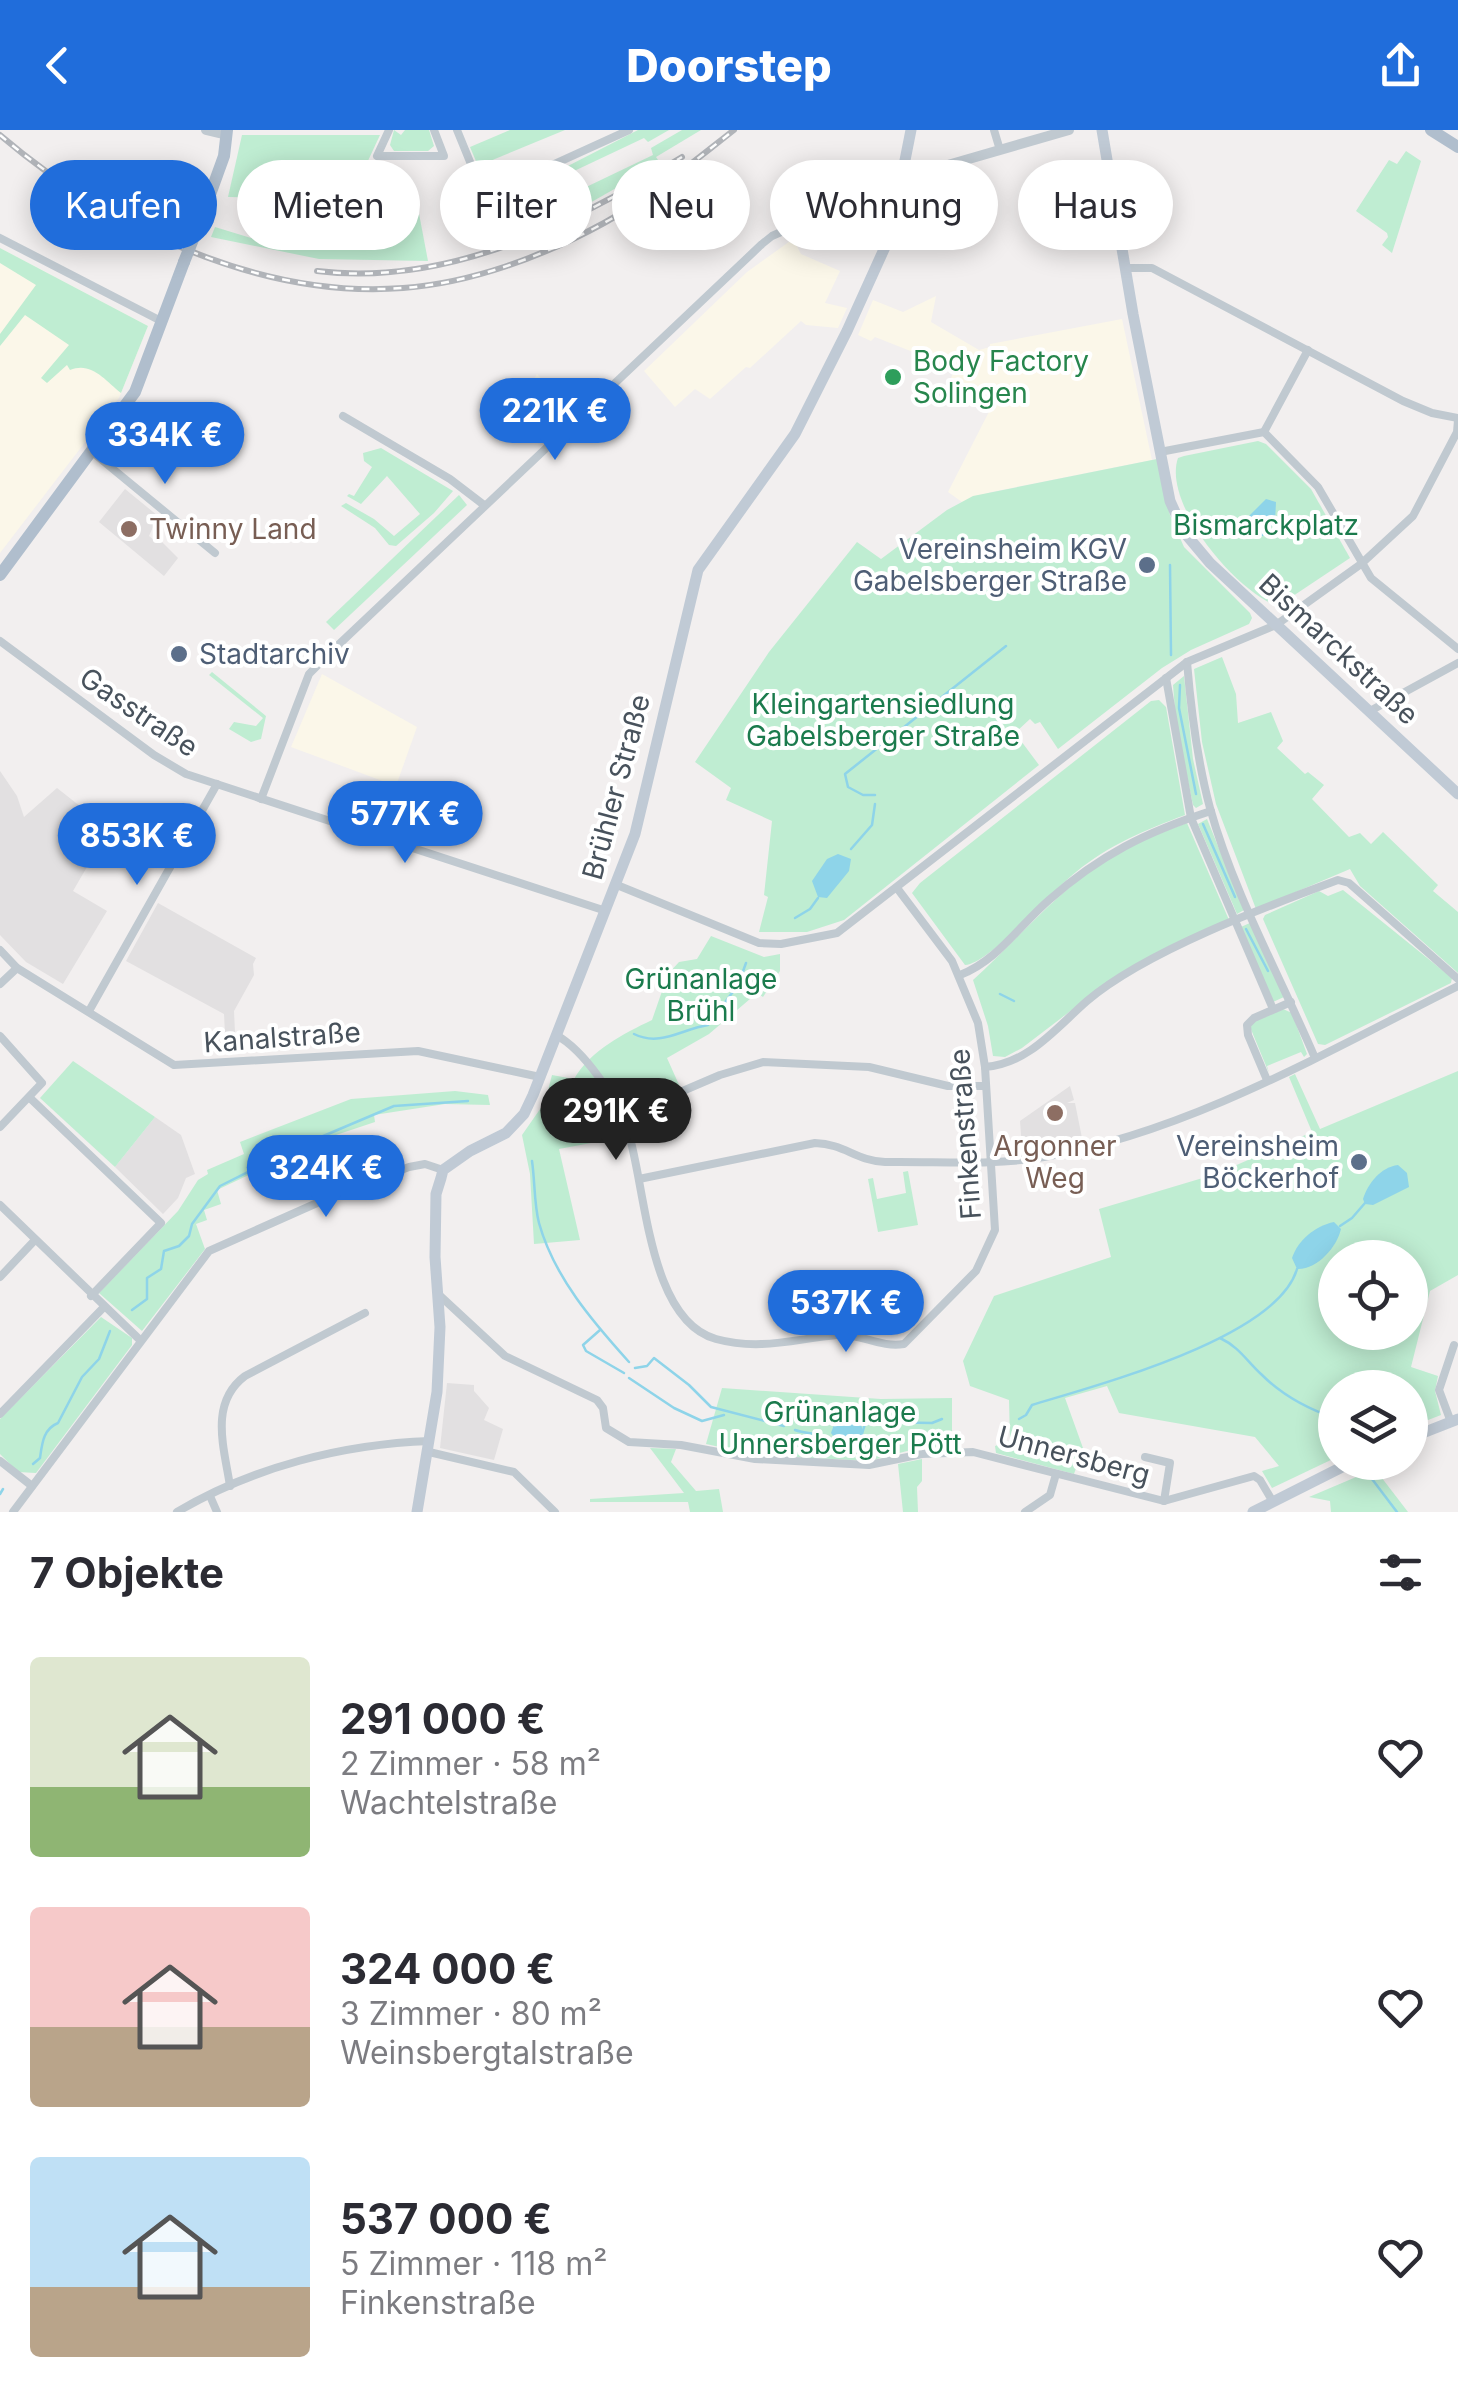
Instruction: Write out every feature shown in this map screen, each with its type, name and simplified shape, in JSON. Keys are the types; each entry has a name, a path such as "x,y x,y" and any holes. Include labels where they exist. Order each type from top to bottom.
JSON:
{"main road":[{"name":"Brühler Straße","path":"905,160 911,130"},
{"name":"Bismarckstraße","path":"1102,130 1160,452 1172,508 1190,542 1458,794"},
{"path":"1432,130 1458,147"},
{"path":"0,575 134,392 224,156 227,133"},
{"name":"Brühler Straße","path":"443,1170 518,1122 540,1077 635,834 698,570 795,434 884,250"},
{"path":"417,1512 430,1446 439,1360 436,1194 443,1170"},
{"path":"1428,1431 1454,1420"},
{"path":"1253,1512 1318,1479"}],"street":[{"path":"206,130 227,133"},
{"path":"389,130 377,156 444,156 434,130"},
{"path":"457,130 484,196 580,156 629,130"},
{"path":"994,130 1000,150"},
{"path":"965,160 1030,136 1069,130"},
{"path":"0,238 161,321"},
{"path":"261,800 309,674 770,239"},
{"path":"616,885 770,945 838,933 1187,662 1276,624 1361,564 1412,516 1456,432 1458,419 1424,410 1152,268 1125,268"},
{"path":"1264,432 1308,350"},
{"path":"342,416 450,480 484,505"},
{"path":"1160,452 1264,432"},
{"path":"1264,432 1318,487 1371,578 1458,649"},
{"path":"91,451 215,553"},
{"name":"Gasstraße","path":"0,641 154,755 186,774 606,911"},
{"path":"1187,662 1190,714 1211,811 1316,1058"},
{"path":"1370,711 1458,662"},
{"path":"1166,678 1191,818 1273,1009"},
{"path":"88,1011 217,784"},
{"path":"960,975 991,958 1046,902 1102,858 1140,836 1211,811"},
{"path":"986,1067 1014,1062 1092,997 1132,971 1235,922 1342,880 1458,978"},
{"name":"Finkenstraße","path":"639,1179 664,1291 692,1326 712,1338 775,1345 841,1335 884,1345 904,1344 976,1271 995,1230 986,1067 978,1024 960,975 897,888"},
{"name":"Kanalstraße","path":"0,950 17,968 179,1066 418,1051 540,1077"},
{"path":"0,984 17,968"},
{"path":"556,1035 586,1060 622,1117 639,1179 820,1143 843,1148 864,1162 991,1162 1042,1158 1136,1134 1316,1058 1458,986"},
{"path":"1267,1080 1247,1027 1251,1020 1291,1002"},
{"path":"0,1036 42,1083 0,1127"},
{"path":"622,1117 720,1075 763,1062 869,1066 940,1084 986,1086"},
{"path":"30,1098 160,1222 91,1296"},
{"path":"13,1512 214,1247 409,1167 425,1164 443,1170"},
{"path":"0,1206 140,1340"},
{"path":"0,1276 35,1240"},
{"name":"Unnersberg","path":"437,1293 505,1356 597,1400 603,1408 606,1428 629,1442 681,1445 755,1459 869,1465 922,1454 973,1452 1164,1502 1254,1476 1273,1502"},
{"path":"0,1414 103,1308"},
{"path":"230,1486 221,1416 226,1395 244,1376 364,1313"},
{"path":"1454,1345 1439,1390 1454,1420"},
{"path":"178,1512 230,1486 323,1454 430,1446 514,1472 555,1512"},
{"name":"Unnersberg","path":"1145,1457 1170,1463 1164,1502"},
{"path":"0,1461 32,1486"},
{"path":"1026,1512 1050,1494 1056,1474"},
{"path":"210,1496 217,1512"}],"shaded area":[{"path":"0,248 148,326 119,398 0,553"},
{"path":"778,250 799,250 840,271 825,303 847,308 838,328 806,325 801,321 710,399 695,389 675,407 644,371 747,272"},
{"path":"936,296 931,322 979,350 990,344 1122,319 1152,460 991,492 962,502 948,492 996,398 951,378 954,371 913,352 875,337 871,341 858,335 873,300 903,312"},
{"path":"537,374 571,410 549,431 519,403"},
{"name":"Twinny Land","path":"125,489 158,516 149,536 155,541 158,538 178,558 164,576 99,522"},
{"path":"322,674 417,727 396,786 291,747"},
{"path":"0,771 17,796 24,817 57,788 109,829 73,891 107,911 63,984 26,962 0,935"},
{"path":"158,903 256,958 254,975 234,1011 236,1054 226,1054 224,1014 126,961"},
{"name":"Argonner Weg","path":"1070,1086 1074,1100 1067,1103 1075,1103 1082,1138 1022,1148 1020,1121"},
{"path":"155,1117 181,1135 195,1174 186,1178 178,1198 163,1214 115,1167"},
{"path":"447,1383 474,1385 474,1391 489,1408 484,1420 503,1429 494,1460 440,1448"}],"green space":[{"path":"394,130 401,135 405,130 429,130 434,146 428,151 394,151 390,145"},
{"path":"510,130 565,130 492,160 475,160 470,147"},
{"path":"638,130 669,130 592,163 580,160"},
{"path":"682,130 701,130 656,157 658,160 643,160 653,155 651,148"},
{"path":"242,135 380,135 368,160 237,160 237,197 228,197"},
{"path":"1406,151 1421,161 1392,253 1382,245 1387,233 1356,211 1389,160 1397,164"},
{"path":"612,175 612,190 592,202 592,184"},
{"path":"420,219 428,261 319,259 275,250 420,250"},
{"path":"217,228 237,234 237,242 217,238"},
{"path":"0,248 148,326 121,393 91,370 70,370 67,365 47,383 41,378 69,345 25,315 0,346 0,334 36,285 0,263"},
{"name":"Bismarckplatz","path":"1258,441 1266,444 1311,489 1350,558 1278,606 1261,598 1224,566 1192,522 1176,477 1178,458"},
{"path":"381,448 453,491 396,546 389,545 375,528 341,506 346,503 394,536 420,514 387,476 361,504 347,496 354,496 372,467 364,461 363,453"},
{"name":"Kleingartensiedlung Gabelsberger Straße","path":"1157,459 1170,515 1184,547 1250,613 1249,624 1162,668 1058,749 1040,722 1035,724 1030,719 1015,733 1039,765 844,920 807,932 759,932 768,897 764,895 772,821 726,800 731,788 695,762 769,652 857,542 881,559 947,510 973,496"},
{"path":"459,495 467,505 334,630 326,622"},
{"path":"1222,657 1236,694 1238,723 1271,712 1283,741 1277,748 1305,774 1308,772 1324,785 1312,799 1349,837 1360,833 1371,844 1383,832 1438,885 1433,891 1458,912 1458,973 1360,886 1350,869 1256,909 1216,804 1202,742 1194,669"},
{"path":"212,672 266,716 261,739 251,742 229,729 234,722 256,726 263,718 209,675"},
{"path":"1184,676 1193,759 1203,804 1196,808 1176,724 1173,685"},
{"path":"1159,700 1166,707 1185,815 1128,839 1089,862 1005,940 965,965 912,893 1151,701"},
{"path":"1207,819 1244,910 1237,914 1198,824"},
{"path":"1187,823 1229,920 1119,974 1022,1048 1005,1057 993,1056 973,980 1089,872 1127,848"},
{"path":"1343,890 1452,978 1451,983 1325,1045 1318,1044 1263,919 1319,891 1328,896"},
{"path":"1252,922 1284,997 1273,1002 1241,927"},
{"name":"Grünanlage Brühl","path":"711,936 764,957 780,954 780,971 763,997 757,993 709,1034 667,1058 680,1087 616,1113 623,1137 559,1149 580,1240 534,1244 530,1174 522,1135 545,1102 552,1075 574,1079 599,1051 652,1020 668,974 679,962 697,959"},
{"path":"1283,1009 1292,1013 1307,1054 1304,1057 1301,1052 1267,1066 1269,1073 1250,1027"},
{"path":"73,1061 155,1117 115,1167 40,1098"},
{"path":"1458,1071 1458,1275 1430,1291 1428,1299 1428,1240 1318,1240 1318,1350 1415,1350 1411,1367 1420,1370 1318,1370 1318,1466 1272,1488 1262,1471 1279,1466 1255,1437 1119,1413 1107,1386 1065,1398 1083,1448 1074,1474 996,1453 995,1446 1010,1441 1009,1400 970,1386 963,1361 994,1296 1111,1257 1099,1209 1216,1174 1312,1132 1289,1077 1295,1074 1320,1129"},
{"path":"455,1091 488,1095 490,1105 445,1104 374,1115 375,1122 324,1139 217,1190 221,1204 204,1210 207,1220 196,1224 205,1249 142,1331 99,1293 178,1211 198,1180 208,1174 207,1170 244,1154 240,1142 351,1099"},
{"path":"908,1171 918,1225 878,1232 868,1179 873,1178 877,1199 906,1193 903,1172"},
{"path":"101,1317 132,1338 132,1345 36,1473 18,1472 0,1454 0,1419"},
{"path":"1428,1373 1438,1376 1435,1391 1441,1415 1428,1420"},
{"name":"Grünanlage Unnersberger Pött","path":"722,1388 881,1399 952,1398 952,1446 907,1451 869,1461 756,1455 706,1444"},
{"path":"650,1448 676,1449 671,1462 696,1491 719,1489 723,1512 690,1512 688,1502 590,1502 684,1493"},
{"path":"922,1459 918,1512 903,1512 898,1464"},
{"path":"1349,1480 1383,1480 1408,1512 1331,1512 1330,1501 1309,1497"}],"water":[{"path":"1266,499 1276,502 1275,522 1263,536 1251,537 1246,530 1248,517"},
{"path":"838,854 851,859 849,871 827,898 818,897 812,881 827,859"},
{"path":"1398,1165 1407,1173 1409,1187 1373,1205 1365,1204 1365,1193 1376,1177"},
{"path":"1334,1222 1341,1229 1337,1240 1318,1240 1318,1263 1297,1269 1292,1258 1298,1245"},
{"path":"845,1415 859,1420 862,1431 856,1443 846,1446 840,1445 831,1433 836,1419"}],"waterway":[{"path":"1170,565 1171,655"},
{"path":"875,795 863,795 848,787 845,774 1006,646"},
{"path":"1180,685 1179,708 1196,794"},
{"path":"851,849 872,825 875,804"},
{"path":"1203,824 1235,897"},
{"path":"795,918 810,909 818,898"},
{"path":"1246,929 1268,971"},
{"path":"634,1034 662,1038 708,1025 738,985 746,963"},
{"path":"1000,994 1014,1001"},
{"path":"132,1310 147,1299 147,1278 161,1269 164,1251 179,1246 189,1236 192,1224 220,1186 394,1106 468,1101"},
{"path":"532,1161 539,1223 554,1262 589,1315 629,1362"},
{"path":"1340,1226 1365,1203"},
{"path":"1019,1419 1032,1405 1139,1371 1222,1337 1256,1317 1283,1294 1297,1269"},
{"path":"600,1330 583,1345 586,1351 624,1373"},
{"path":"33,1464 40,1458 46,1433 58,1423 82,1377 99,1359 110,1331"},
{"path":"1220,1338 1286,1394 1318,1411"},
{"path":"635,1368 647,1366 654,1358 711,1407 784,1426"},
{"path":"629,1378 674,1408 702,1421 724,1415"},
{"path":"879,1422 932,1423 942,1419"},
{"path":"795,1430 852,1448 858,1447 865,1424 871,1422"},
{"path":"1373,1480 1397,1512"},
{"path":"0,1494 3,1489"}],"railway":[{"path":"0,135 88,199 188,250 294,282 403,288 481,274 581,235 655,191 734,130"},
{"path":"317,271 366,273 461,260 553,227 682,157"}],"place":[{"name":"Body Factory Solingen","path":"893,377"},
{"name":"Twinny Land","path":"129,529"},
{"name":"Vereinsheim KGV Gabelsberger Straße","path":"1147,565"},
{"name":"Stadtarchiv","path":"179,654"},
{"name":"Argonner Weg","path":"1055,1113"},
{"name":"Vereinsheim Böckerhof","path":"1359,1162"}]}
